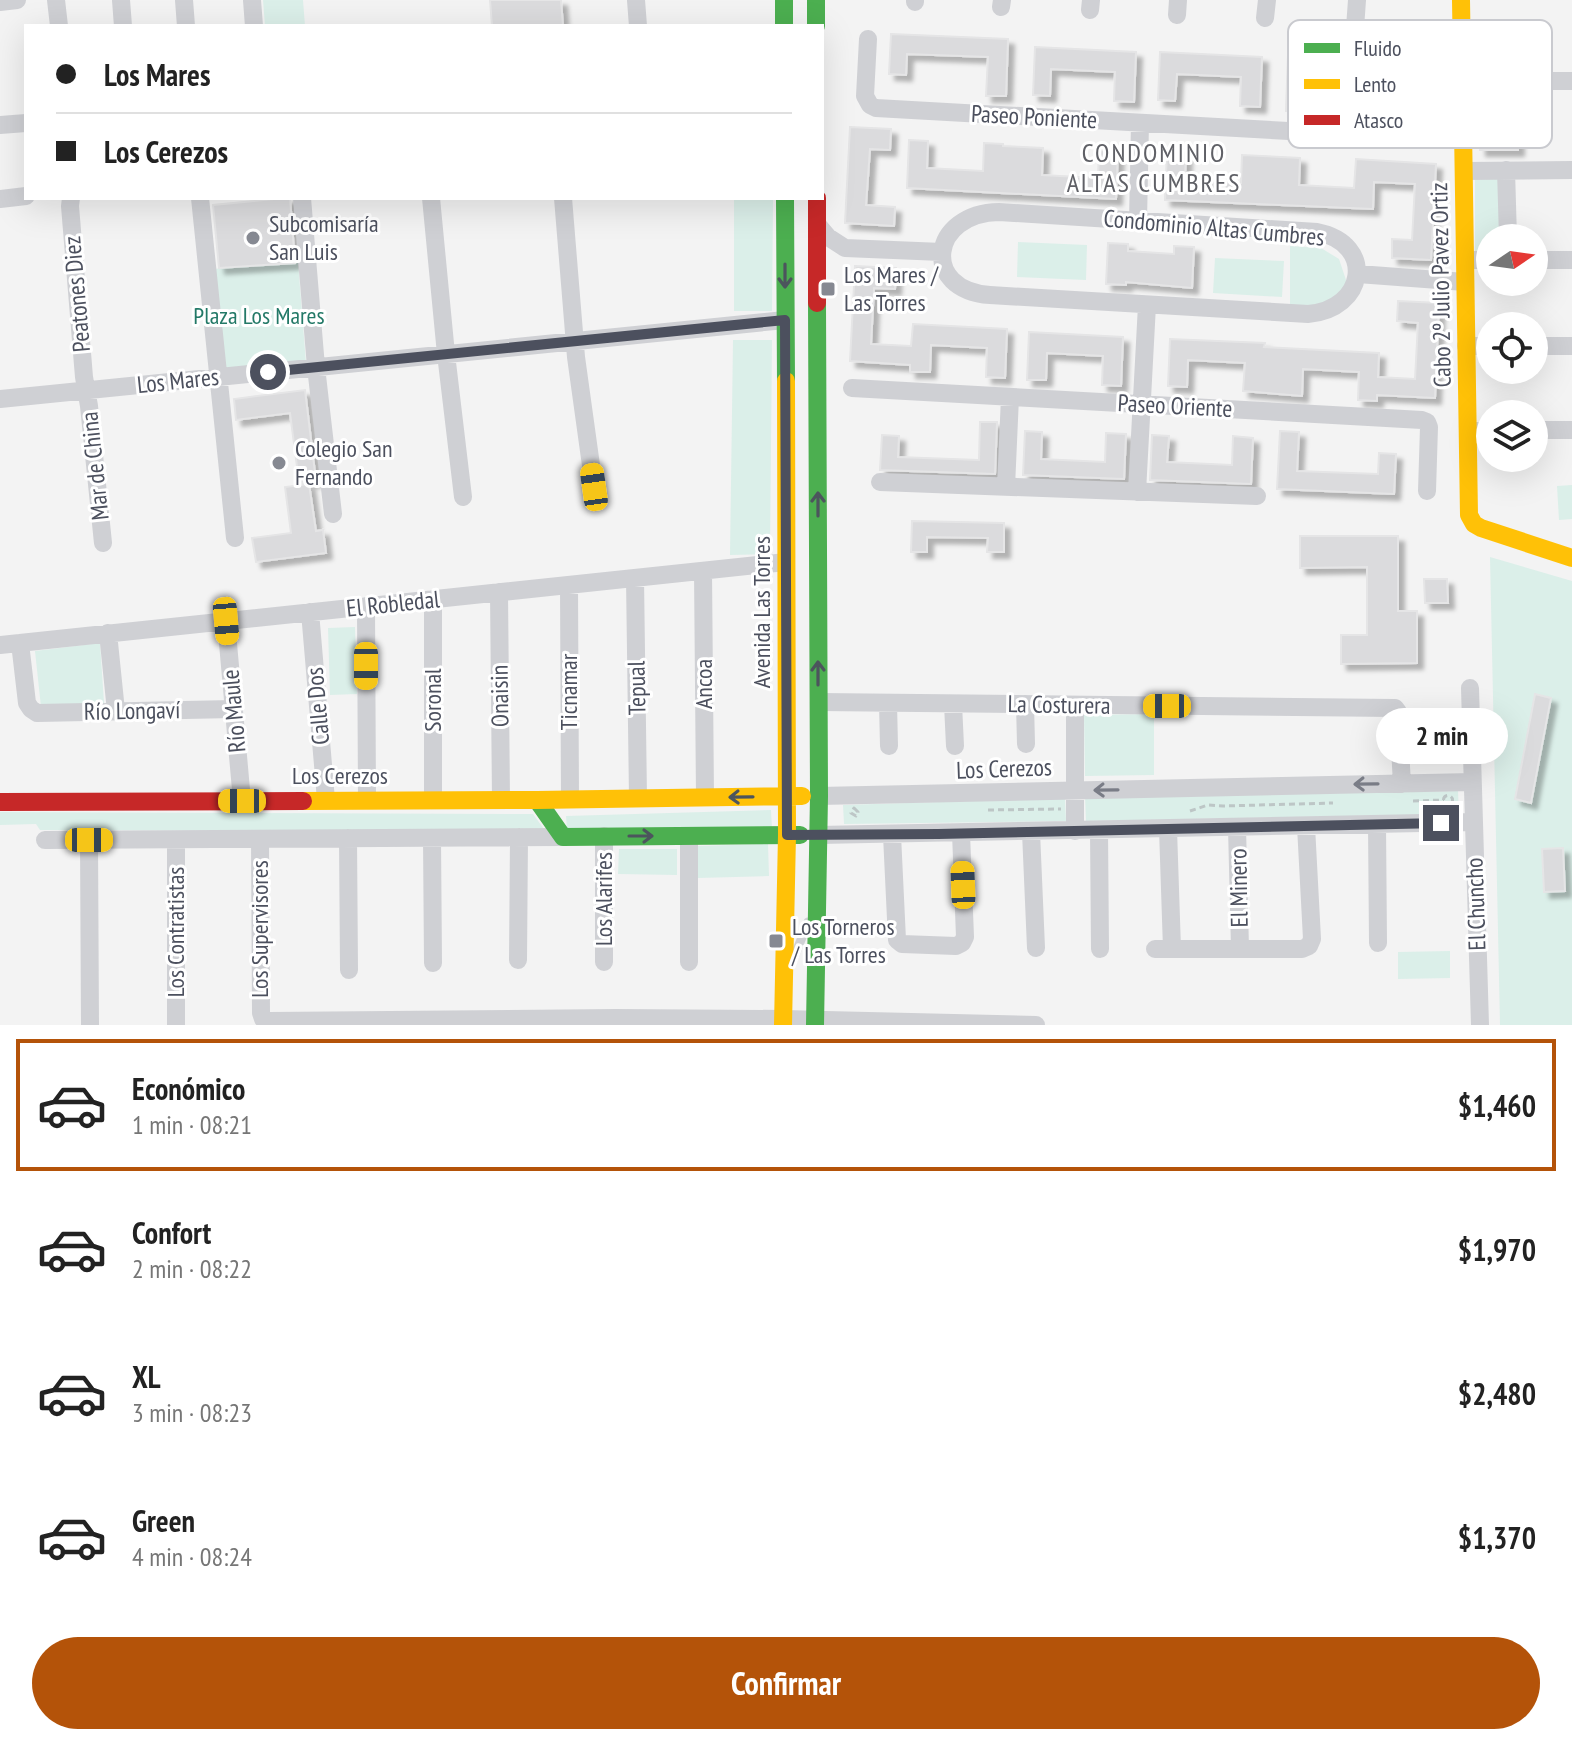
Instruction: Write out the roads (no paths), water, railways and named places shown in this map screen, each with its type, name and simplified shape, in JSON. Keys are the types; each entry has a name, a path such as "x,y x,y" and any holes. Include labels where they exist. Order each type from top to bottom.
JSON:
{"street":[{"path":"0,2 17,0"},
{"path":"56,0 59,24"},
{"path":"121,0 123,24"},
{"path":"184,0 186,24"},
{"path":"252,0 254,24"},
{"path":"636,0 638,24"},
{"path":"784,0 784,24"},
{"path":"816,0 816,24"},
{"path":"1356,20 1357,0"},
{"name":"Cabo 2º Julio Pavez Ortiz","path":"1461,0 1461,20"},
{"name":"Paseo Poniente","path":"868,39 865,96 867,103 873,107 1288,131"},
{"path":"0,125 24,123"},
{"path":"1138,221 1140,123"},
{"name":"Cabo 2º Julio Pavez Ortiz","path":"1464,148 1469,511 1472,521 1481,528 1572,558"},
{"path":"1506,170 1508,224"},
{"path":"1464,171 1572,170"},
{"path":"0,199 24,196"},
{"name":"Peatones Diez","path":"71,200 86,390"},
{"path":"200,200 235,538"},
{"path":"302,200 316,367 333,514"},
{"path":"431,200 463,497"},
{"path":"563,200 575,341 594,487"},
{"name":"Avenida Las Torres","path":"783,1022 787,835 785,200"},
{"path":"815,1022 819,835 817,200"},
{"name":"Condominio Altas Cumbres","path":"942,252 953,229 965,219 981,213 999,212 1325,233 1346,246 1355,259 1358,274"},
{"path":"817,224 828,237 845,248 942,252 944,267 951,279 980,295 1317,313 1333,308 1346,299 1354,288 1358,274 1465,282"},
{"path":"817,268 845,248"},
{"path":"1465,260 1476,260"},
{"path":"1548,260 1572,260"},
{"path":"1137,492 1147,305"},
{"name":"Los Mares","path":"0,399 785,320"},
{"path":"786,345 802,354 817,347"},
{"path":"1466,346 1476,346"},
{"path":"1548,346 1572,346"},
{"name":"Paseo Oriente","path":"852,388 1425,421 1429,427 1427,491"},
{"name":"Mar de China","path":"86,390 103,543"},
{"path":"1006,487 1010,397"},
{"path":"1548,430 1572,430"},
{"path":"1468,431 1476,431"},
{"path":"880,482 1257,496"},
{"name":"El Robledal","path":"0,645 786,562"},
{"name":"Ancoa","path":"703,571 705,797"},
{"name":"Tepual","path":"635,578 638,798"},
{"name":"Ticnamar","path":"569,585 570,799"},
{"name":"Onaisin","path":"499,592 501,800"},
{"name":"Soronal","path":"433,599 433,800"},
{"path":"366,606 367,800"},
{"name":"Calle Dos","path":"310,612 326,800"},
{"name":"Río Maule","path":"226,621 242,801"},
{"path":"108,633 116,711"},
{"name":"Río Longaví","path":"20,643 26,699 31,709 41,713 234,709"},
{"path":"1470,688 1472,782"},
{"name":"La Costurera","path":"819,702 1395,708 1398,712 1402,784"},
{"path":"888,703 889,746"},
{"path":"953,704 955,746"},
{"path":"1025,704 1026,744"},
{"path":"1075,705 1075,831"},
{"name":"Los Cerezos","path":"0,802 787,796 1075,800 1472,782"},
{"name":"El Chuncho","path":"1472,782 1480,1025"},
{"path":"537,800 563,837"},
{"path":"45,840 892,835 1473,822"},
{"path":"1377,824 1378,943"},
{"path":"1168,829 1164,949 1302,949 1311,943 1306,826"},
{"name":"El Minero","path":"1237,827 1240,949"},
{"path":"1099,830 1100,949"},
{"path":"1031,832 1036,948"},
{"path":"892,835 897,940 906,945 956,946 965,937 961,833"},
{"name":"Los Alarifes","path":"604,836 604,962"},
{"path":"689,836 689,962"},
{"path":"518,960 519,837"},
{"path":"348,838 349,970"},
{"path":"432,838 433,963"},
{"name":"Los Supervisores","path":"260,839 261,1022"},
{"path":"89,840 90,1025"},
{"name":"Los Contratistas","path":"176,840 176,1025"},
{"path":"261,1022 1036,1025"}],"lane":[{"path":"784,982 817,901"}],"place":[{"name":"Subcomisaría San Luis","path":"253,238"},
{"name":"Los Mares / Las Torres","path":"828,289"},
{"name":"Colegio San Fernando","path":"279,463"},
{"name":"Los Torneros / Las Torres","path":"776,941"}],"district":[{"name":"CONDOMINIO ALTAS CUMBRES","path":"1154,168"}],"park label":[{"name":"Plaza Los Mares","path":"259,316"}]}
